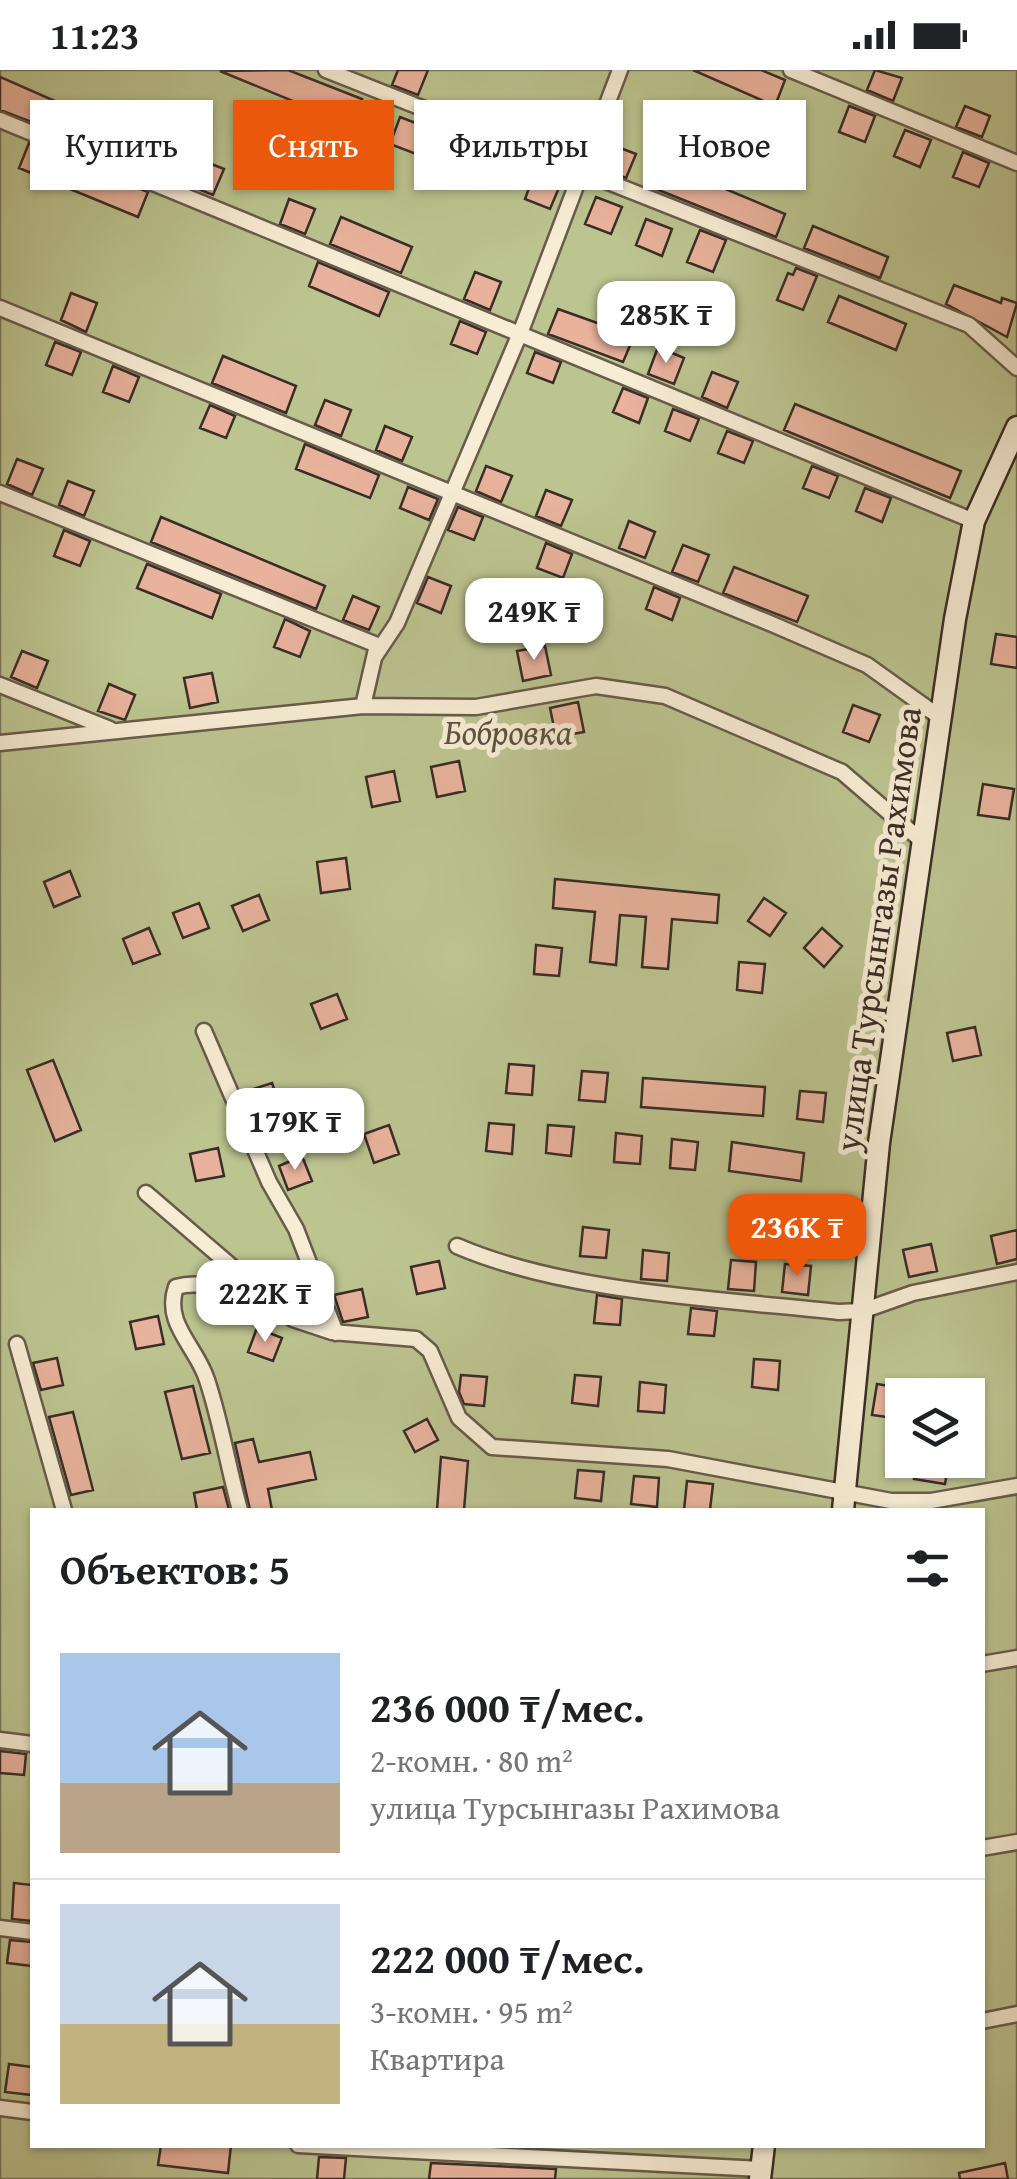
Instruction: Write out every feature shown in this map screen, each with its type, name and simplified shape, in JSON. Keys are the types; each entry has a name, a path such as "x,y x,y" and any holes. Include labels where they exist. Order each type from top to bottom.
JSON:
{"street":[{"path":"326,70 414,106"},
{"path":"609,100 620,70"},
{"path":"790,70 1017,163"},
{"path":"0,120 521,331 974,521"},
{"path":"375,656 398,623 577,190"},
{"path":"622,190 968,325 1017,368"},
{"path":"0,308 867,665 941,718"},
{"name":"улица Турсынгазы Рахимова","path":"844,1502 879,1142 941,718 974,521 1017,427"},
{"path":"0,493 376,645 363,706"},
{"path":"0,685 116,732"},
{"path":"0,743 363,706 476,707 596,686 665,696 842,772 924,842"},
{"path":"204,1030 269,1182 296,1229 336,1333"},
{"path":"146,1194 293,1319"},
{"path":"457,1246 489,1260 580,1280 712,1298 862,1311 913,1293 1017,1272"},
{"path":"240,1508 207,1378 182,1337 171,1303 176,1287 206,1284 336,1333 416,1339 430,1351 459,1418 492,1447 668,1460 844,1502 930,1501 1017,1486"},
{"path":"18,1344 63,1508"},
{"path":"985,1663 1017,1658"},
{"path":"0,1740 30,1744"},
{"path":"985,1847 1017,1842"},
{"path":"0,1928 30,1932"},
{"path":"985,2021 1017,2014"},
{"path":"0,2108 30,2112"},
{"path":"346,2148 761,2174 764,2148"}],"green space":[{"name":"Бобровка","path":"0,70 1017,70 1017,2179 0,2179"}],"building":[{"path":"288,70 362,99 290,100 220,71"},
{"path":"398,70 428,70 418,95 392,85"},
{"path":"693,70 761,70 785,80 777,100 761,100"},
{"path":"875,70 902,78 893,101 867,90"},
{"path":"0,77 52,100 30,100 30,121 0,110"},
{"path":"849,106 875,116 865,142 839,132"},
{"path":"965,106 990,116 982,137 956,127"},
{"path":"400,117 414,122 414,153 394,146"},
{"path":"905,130 931,140 920,167 894,156"},
{"path":"29,143 30,143 30,173 19,168"},
{"path":"623,149 636,154 626,178 623,177"},
{"path":"963,152 989,163 979,187 953,177"},
{"path":"213,165 224,169 213,195 201,190 213,190"},
{"path":"72,190 148,192 138,217"},
{"path":"528,190 558,190 550,209 525,199"},
{"path":"658,190 728,190 785,214 776,237"},
{"path":"596,197 622,207 611,234 585,224"},
{"path":"289,199 315,209 305,234 280,224"},
{"path":"341,217 412,247 401,273 330,244"},
{"path":"646,219 672,229 662,256 636,245"},
{"path":"813,226 888,257 880,278 804,248"},
{"path":"700,230 726,240 713,272 687,262"},
{"path":"318,262 389,292 379,316 309,286"},
{"path":"796,268 817,276 803,310 777,300 788,273 793,275"},
{"path":"475,272 501,282 490,310 464,299"},
{"path":"954,285 1001,303 1002,298 1017,303 1007,337 946,304"},
{"path":"71,293 97,303 86,332 61,320"},
{"path":"839,296 906,324 896,350 828,322"},
{"path":"558,309 634,336 623,362 548,334"},
{"path":"460,321 486,332 477,354 451,344"},
{"path":"55,342 81,352 72,375 46,365"},
{"path":"658,347 684,358 674,384 648,374"},
{"path":"535,352 561,362 553,383 527,373"},
{"path":"223,356 296,386 286,413 212,383"},
{"path":"113,366 139,377 129,402 103,392"},
{"path":"712,372 738,382 727,408 702,397"},
{"path":"623,388 648,398 639,423 613,412"},
{"path":"325,400 351,410 341,436 315,425"},
{"path":"795,404 961,471 950,498 784,430"},
{"path":"210,405 235,416 226,438 200,428"},
{"path":"673,409 699,419 690,441 665,431"},
{"path":"385,426 412,437 402,461 376,450"},
{"path":"727,431 753,441 744,463 718,453"},
{"path":"305,444 379,475 370,498 296,469"},
{"path":"17,459 43,469 32,495 7,484"},
{"path":"486,466 512,476 501,502 476,491"},
{"path":"812,466 838,476 829,498 803,488"},
{"path":"68,481 94,491 84,516 59,505"},
{"path":"408,487 438,499 429,520 400,508"},
{"path":"865,488 891,498 882,522 856,511"},
{"path":"546,490 572,500 561,526 536,516"},
{"path":"458,507 483,517 474,540 448,530"},
{"path":"161,517 325,586 316,609 151,542"},
{"path":"629,521 655,532 645,558 619,548"},
{"path":"64,530 90,541 80,566 54,556"},
{"path":"546,543 572,554 563,578 537,568"},
{"path":"683,545 709,555 698,582 672,572"},
{"path":"147,564 221,594 212,618 137,588"},
{"path":"734,567 808,596 797,622 723,593"},
{"path":"428,577 451,586 441,613 417,603"},
{"path":"654,587 680,598 672,620 646,609"},
{"path":"353,596 379,607 369,630 343,620"},
{"path":"285,619 310,631 300,657 274,647"},
{"path":"996,634 1017,637 1017,668 991,664"},
{"path":"545,646 551,675 523,681 517,651"},
{"path":"22,651 48,661 37,688 11,677"},
{"path":"212,673 218,702 190,708 184,678"},
{"path":"109,684 135,695 125,720 98,711"},
{"path":"578,702 584,732 556,737 550,708"},
{"path":"853,705 880,715 869,742 843,732"},
{"path":"459,761 465,791 437,797 431,767"},
{"path":"394,771 400,801 372,807 366,777"},
{"path":"983,784 1014,789 1009,819 978,815"},
{"path":"346,858 350,889 321,893 317,862"},
{"path":"70,871 80,896 54,907 44,882"},
{"path":"555,879 719,895 717,923 672,919 668,969 642,967 646,917 620,915 616,965 590,962 595,912 553,908"},
{"path":"259,895 269,920 243,931 232,906"},
{"path":"764,898 786,913 770,936 748,921"},
{"path":"199,903 209,928 183,938 173,913"},
{"path":"149,928 160,954 133,964 123,939"},
{"path":"822,928 842,946 824,967 804,948"},
{"path":"536,945 562,948 559,976 534,974"},
{"path":"739,962 765,964 762,993 737,990"},
{"path":"337,994 347,1019 321,1029 311,1004"},
{"path":"975,1027 981,1055 953,1061 947,1033"},
{"path":"53,1060 81,1130 55,1141 27,1070"},
{"path":"509,1064 534,1066 532,1095 506,1093"},
{"path":"582,1071 608,1073 605,1102 579,1100"},
{"path":"643,1078 765,1087 763,1116 641,1107"},
{"path":"272,1083 281,1109 256,1117 247,1091"},
{"path":"800,1091 826,1093 823,1122 797,1119"},
{"path":"489,1123 514,1125 512,1154 486,1151"},
{"path":"389,1125 399,1154 374,1163 364,1134"},
{"path":"548,1125 574,1127 571,1156 546,1153"},
{"path":"616,1133 642,1136 640,1164 614,1162"},
{"path":"672,1139 698,1142 695,1170 670,1168"},
{"path":"732,1142 804,1153 801,1181 729,1171"},
{"path":"218,1148 224,1176 196,1181 190,1154"},
{"path":"302,1156 312,1181 288,1190 279,1166"},
{"path":"583,1227 609,1230 606,1258 580,1256"},
{"path":"1017,1230 1017,1259 997,1264 991,1236"},
{"path":"931,1244 937,1271 909,1277 903,1250"},
{"path":"643,1250 669,1253 667,1281 641,1279"},
{"path":"731,1260 756,1262 754,1291 728,1289"},
{"path":"439,1261 445,1288 417,1294 411,1267"},
{"path":"785,1264 811,1266 808,1295 782,1292"},
{"path":"362,1289 368,1317 343,1322 334,1295"},
{"path":"597,1295 622,1299 620,1325 594,1323"},
{"path":"691,1308 717,1311 714,1336 688,1334"},
{"path":"158,1316 164,1344 136,1349 130,1322"},
{"path":"257,1328 282,1338 273,1361 248,1352"},
{"path":"57,1358 63,1385 41,1390 33,1363"},
{"path":"754,1359 780,1361 778,1390 752,1387"},
{"path":"461,1375 487,1377 484,1406 464,1404 459,1392"},
{"path":"575,1375 601,1377 598,1406 572,1403"},
{"path":"640,1382 666,1385 664,1413 638,1411"},
{"path":"877,1384 885,1385 885,1417 872,1415"},
{"path":"193,1386 210,1453 182,1459 165,1392"},
{"path":"73,1412 93,1490 71,1495 49,1417"},
{"path":"427,1419 438,1440 415,1452 404,1431"},
{"path":"253,1439 259,1462 310,1452 316,1479 268,1489 272,1508 250,1508 235,1443"},
{"path":"441,1457 468,1461 464,1508 437,1508"},
{"path":"578,1470 604,1472 601,1501 575,1498"},
{"path":"634,1476 659,1478 657,1507 631,1504"},
{"path":"914,1478 946,1478 945,1484"},
{"path":"687,1481 713,1484 710,1508 684,1508"},
{"path":"223,1487 228,1508 197,1508 194,1493"},
{"path":"0,1751 26,1754 24,1775 0,1773"},
{"path":"14,1883 30,1885 30,1921 12,1919"},
{"path":"10,1940 30,1942 30,1966 7,1963"},
{"path":"9,2064 30,2067 30,2095 5,2092"},
{"path":"161,2148 231,2148 228,2173 158,2165"},
{"path":"319,2157 346,2158 344,2179 317,2179"},
{"path":"431,2163 556,2169 555,2179 429,2179"},
{"path":"1005,2163 1008,2179 960,2179 959,2173"}]}
